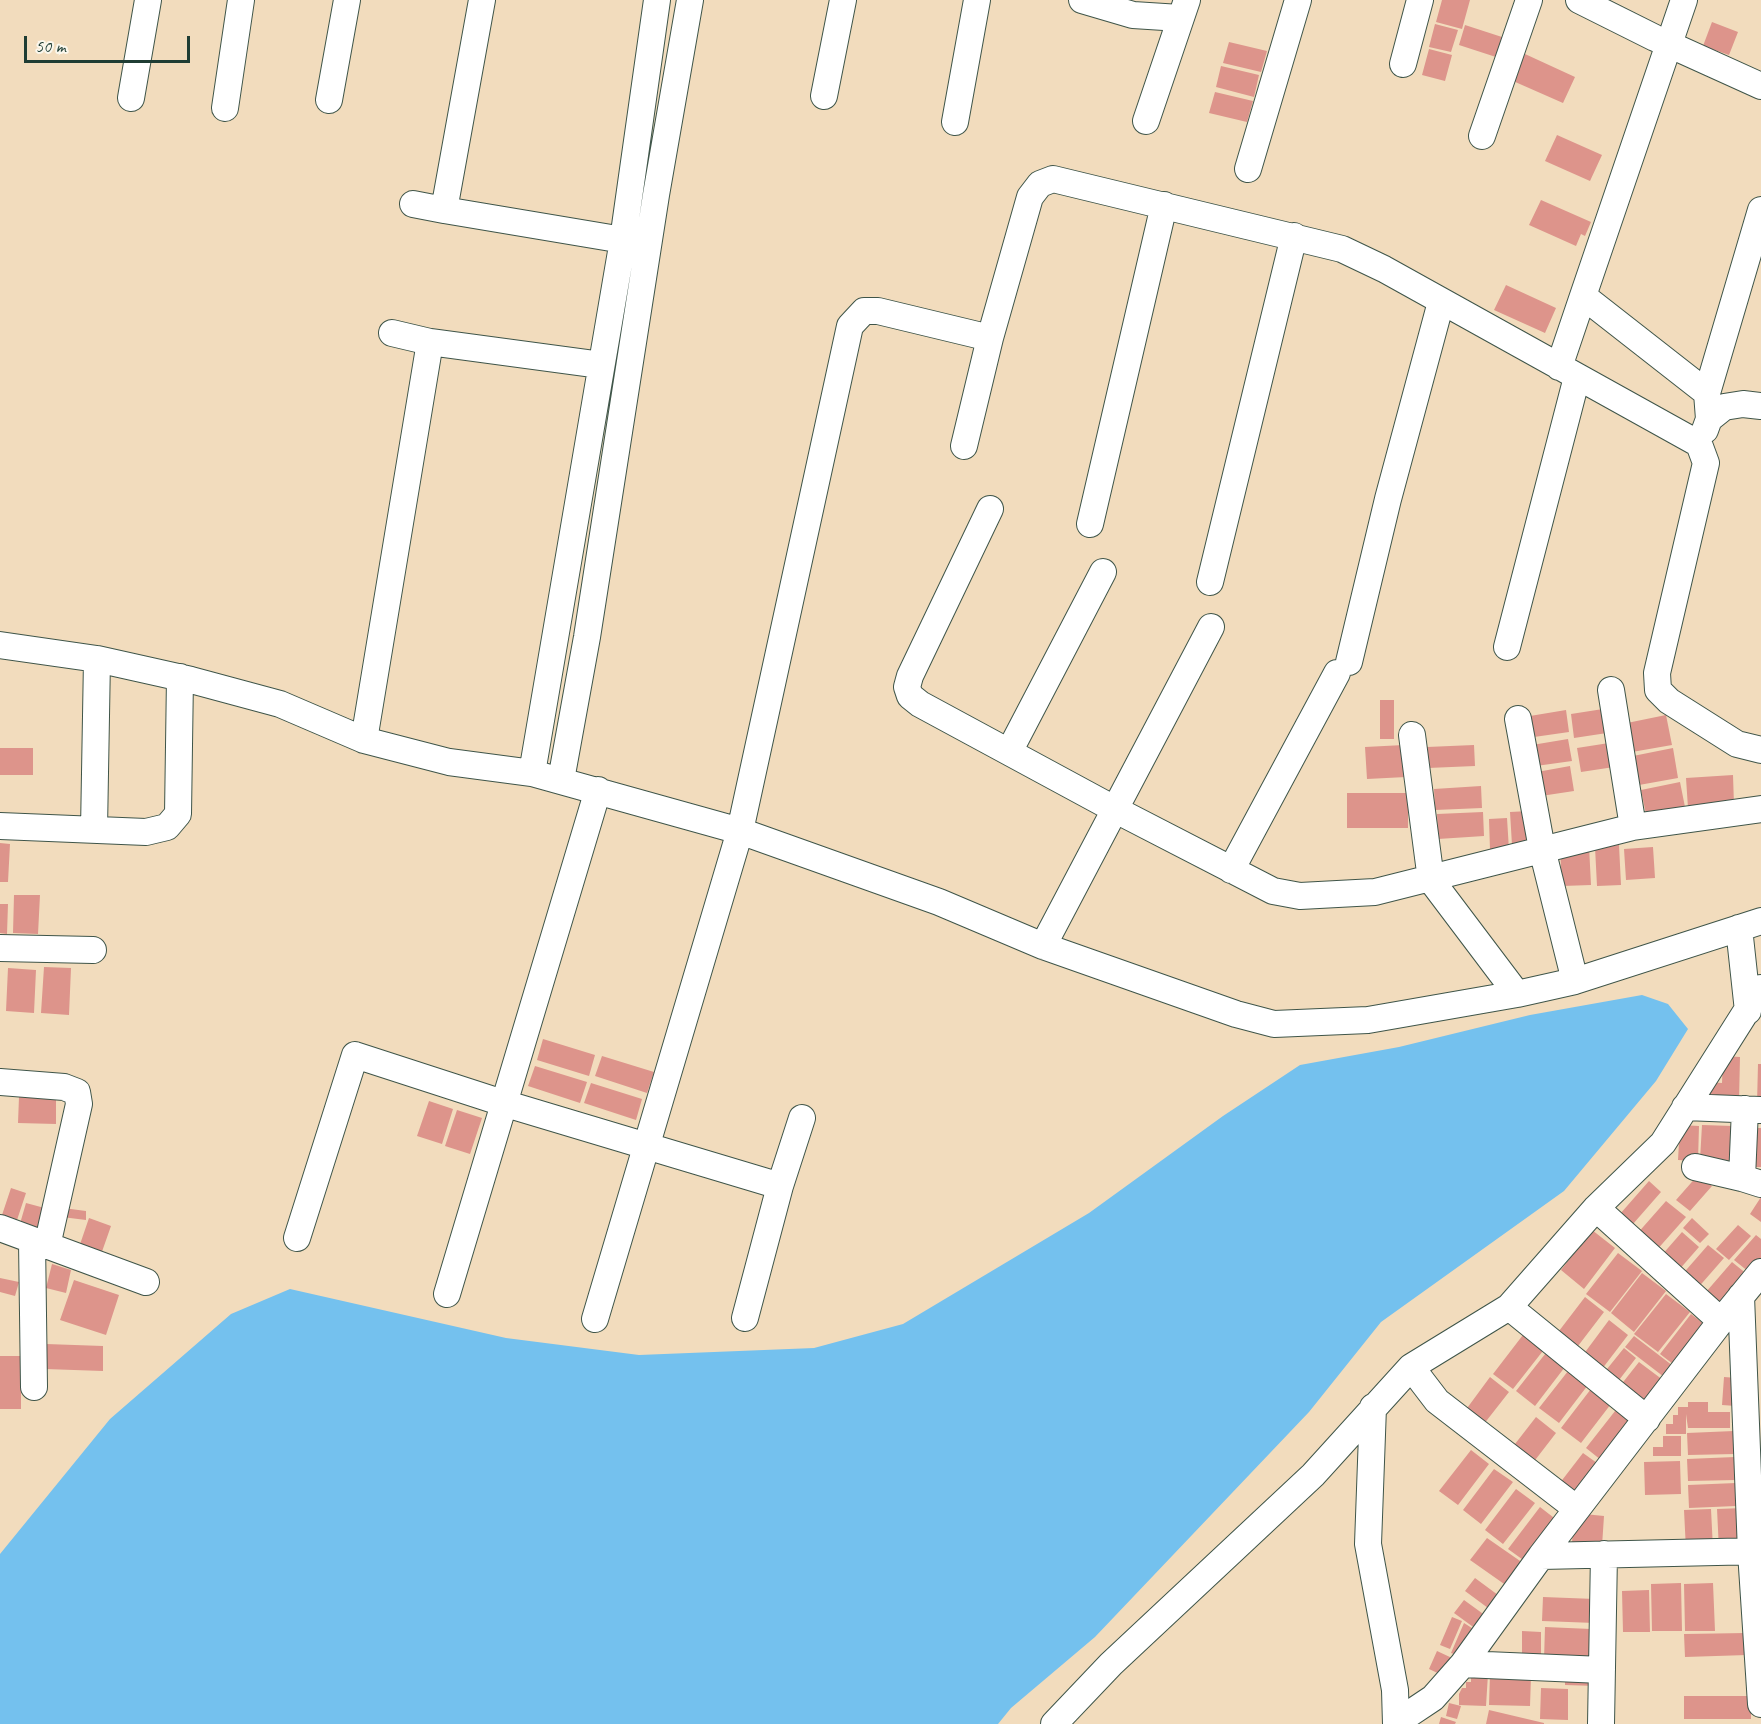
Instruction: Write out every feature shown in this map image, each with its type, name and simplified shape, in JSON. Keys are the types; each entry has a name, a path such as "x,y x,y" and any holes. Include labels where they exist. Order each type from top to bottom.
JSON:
{"street":[{"path":"131,98 148,0"},
{"path":"225,108 241,0"},
{"path":"329,100 346,0"},
{"path":"444,210 482,0"},
{"path":"532,773 623,240 657,0"},
{"path":"561,780 587,637 656,195 690,0"},
{"path":"824,96 843,0"},
{"path":"955,122 977,0"},
{"path":"1082,0 1133,15 1184,9 1146,121"},
{"path":"1248,169 1298,0"},
{"path":"1403,64 1420,0"},
{"path":"1482,136 1529,0"},
{"path":"1579,0 1669,45 1761,86"},
{"path":"1507,647 1583,296 1684,0"},
{"path":"964,446 990,338 1030,197 1040,184 1053,179 1342,249 1699,444 1706,463 1657,673 1658,690 1669,701 1737,744 1761,750"},
{"path":"413,204 623,240"},
{"path":"1090,524 1164,205"},
{"path":"1699,444 1709,419 1707,393 1761,210"},
{"path":"1210,582 1294,236"},
{"path":"1583,296 1707,393"},
{"path":"1231,870 1343,667 1441,302"},
{"path":"595,1319 648,1147 740,831 850,326 864,311 878,311 990,338"},
{"path":"392,333 430,342 601,365"},
{"path":"364,740 430,342"},
{"path":"1709,419 1724,407 1743,404 1761,406"},
{"path":"990,509 910,676 907,687 910,696 920,704 1116,810 1274,891 1300,896 1375,892 1431,880 1542,849 1633,827 1761,809"},
{"path":"1010,752 1103,573"},
{"path":"1043,946 1211,627"},
{"path":"0,645 97,659 180,677 280,704 364,740 449,762 532,773 561,780 740,831 939,902 1043,946 1236,1014 1274,1024 1368,1020 1517,994 1575,981 1750,925 1748,1011"},
{"path":"94,830 97,659"},
{"path":"0,826 160,831 174,822 178,814 180,677"},
{"path":"1611,690 1633,827"},
{"path":"1518,719 1542,849 1575,981"},
{"path":"1412,735 1431,880 1517,994"},
{"path":"447,1294 598,790"},
{"path":"0,948 93,951"},
{"path":"1054,1724 1111,1664 1313,1475 1411,1367 1509,1307 1596,1209 1663,1143 1761,988"},
{"path":"297,1238 355,1055 503,1103 780,1186"},
{"path":"0,1082 64,1087 78,1092 79,1104 40,1243 34,1387"},
{"path":"1685,1107 1753,1109 1752,1181 1695,1167"},
{"path":"745,1318 780,1186 802,1118"},
{"path":"1596,1209 1720,1321"},
{"path":"0,1228 146,1282"},
{"path":"1397,1723 1433,1698 1463,1664 1541,1556 1720,1321 1761,1272"},
{"path":"1741,1296 1756,1551 1761,1704"},
{"path":"1509,1307 1647,1419"},
{"path":"1411,1367 1437,1401 1577,1509"},
{"path":"1373,1407 1368,1544 1394,1680 1397,1723"},
{"path":"1541,1556 1756,1551"},
{"path":"1602,1724 1604,1554"},
{"path":"1463,1664 1602,1670"}],"water":[{"path":"1642,995 1668,1004 1688,1029 1656,1081 1564,1191 1381,1322 1309,1412 1095,1637 1011,1708 998,1724 0,1724 0,1554 110,1419 231,1314 290,1289 506,1338 639,1355 814,1348 903,1324 1089,1213 1223,1116 1300,1065 1399,1047 1530,1015"}],"building":[{"path":"1442,0 1470,0 1462,29 1436,22"},
{"path":"1712,22 1738,32 1729,55 1703,46"},
{"path":"1435,24 1458,30 1451,52 1429,47"},
{"path":"1465,25 1505,38 1499,58 1459,45"},
{"path":"1229,42 1267,51 1261,72 1223,63"},
{"path":"1429,49 1452,55 1445,81 1422,75"},
{"path":"1525,54 1575,77 1563,103 1513,81"},
{"path":"1221,66 1259,75 1254,97 1216,87"},
{"path":"1215,92 1253,101 1247,122 1209,113"},
{"path":"1557,135 1602,155 1590,181 1545,161"},
{"path":"1541,200 1591,222 1585,236 1581,234 1576,246 1529,225"},
{"path":"1506,285 1556,308 1545,333 1494,310"},
{"path":"1380,700 1394,700 1394,739 1380,739"},
{"path":"1603,709 1607,733 1574,738 1571,714"},
{"path":"1566,710 1569,732 1534,737 1530,716"},
{"path":"1666,715 1672,745 1632,752 1627,723"},
{"path":"1568,739 1572,761 1536,766 1532,745"},
{"path":"1609,743 1614,767 1581,772 1577,748"},
{"path":"1404,745 1406,777 1367,779 1365,747"},
{"path":"1474,745 1475,766 1428,768 1427,747"},
{"path":"0,748 33,748 33,775 0,775"},
{"path":"1673,748 1678,778 1639,785 1633,756"},
{"path":"1570,766 1574,791 1541,796 1537,772"},
{"path":"1733,775 1734,805 1688,808 1686,778"},
{"path":"1680,782 1686,812 1647,819 1641,790"},
{"path":"1481,786 1482,808 1435,810 1434,789"},
{"path":"1347,793 1408,793 1408,828 1347,828"},
{"path":"1529,811 1531,844 1512,845 1510,812"},
{"path":"1483,812 1484,836 1438,839 1437,814"},
{"path":"1507,818 1509,850 1490,850 1489,819"},
{"path":"0,843 10,844 8,882 0,882"},
{"path":"1619,845 1621,885 1597,886 1595,847"},
{"path":"1589,846 1591,885 1562,886 1560,847"},
{"path":"1653,847 1655,878 1626,880 1624,849"},
{"path":"14,895 40,895 38,934 13,933"},
{"path":"0,904 8,904 7,934 0,933"},
{"path":"44,967 71,968 69,1015 41,1013"},
{"path":"8,968 36,970 34,1013 6,1011"},
{"path":"543,1039 595,1055 589,1076 537,1060"},
{"path":"602,1056 654,1072 647,1093 595,1076"},
{"path":"1723,1056 1740,1057 1739,1101 1707,1101 1707,1082 1722,1083"},
{"path":"1758,1064 1761,1064 1761,1104 1757,1104"},
{"path":"535,1066 587,1082 580,1103 528,1086"},
{"path":"591,1083 642,1099 636,1120 584,1103"},
{"path":"19,1097 56,1098 56,1124 18,1123"},
{"path":"429,1101 453,1109 442,1144 417,1136"},
{"path":"457,1110 482,1118 470,1154 445,1146"},
{"path":"1680,1125 1699,1126 1698,1161 1678,1160"},
{"path":"1702,1125 1733,1126 1731,1161 1700,1160"},
{"path":"1751,1128 1761,1128 1761,1167 1748,1167"},
{"path":"1698,1175 1712,1186 1690,1211 1676,1200"},
{"path":"1649,1181 1661,1192 1633,1224 1620,1214"},
{"path":"11,1188 26,1193 17,1220 2,1215"},
{"path":"1761,1197 1761,1222 1750,1214"},
{"path":"1666,1201 1686,1217 1655,1252 1636,1235"},
{"path":"26,1203 52,1210 45,1235 19,1227"},
{"path":"63,1208 86,1211 86,1220 62,1217"},
{"path":"89,1218 111,1226 98,1263 76,1256"},
{"path":"1692,1218 1709,1234 1700,1243 1683,1228"},
{"path":"1738,1225 1751,1236 1729,1260 1716,1249"},
{"path":"1592,1230 1615,1248 1584,1289 1561,1270"},
{"path":"1682,1232 1699,1247 1678,1271 1661,1256"},
{"path":"1756,1235 1761,1239 1761,1258 1749,1272 1734,1260"},
{"path":"1708,1245 1724,1258 1696,1290 1680,1277"},
{"path":"1618,1253 1642,1271 1610,1312 1586,1294"},
{"path":"1732,1262 1748,1275 1721,1306 1706,1292"},
{"path":"52,1264 71,1270 66,1293 46,1288"},
{"path":"1642,1273 1666,1291 1634,1332 1611,1313"},
{"path":"0,1278 19,1282 15,1296 0,1292"},
{"path":"74,1280 119,1295 106,1335 60,1320"},
{"path":"1666,1294 1690,1312 1658,1352 1634,1334"},
{"path":"1585,1297 1604,1312 1578,1346 1559,1331"},
{"path":"1691,1314 1713,1331 1682,1371 1660,1354"},
{"path":"1609,1320 1628,1335 1602,1369 1583,1355"},
{"path":"1526,1331 1546,1347 1513,1389 1493,1374"},
{"path":"1634,1336 1677,1369 1668,1380 1625,1347"},
{"path":"46,1344 103,1346 103,1371 45,1369"},
{"path":"1624,1348 1636,1358 1616,1384 1603,1374"},
{"path":"1549,1349 1568,1363 1535,1406 1516,1391"},
{"path":"0,1356 21,1356 21,1409 0,1409"},
{"path":"1639,1362 1667,1383 1649,1407 1620,1386"},
{"path":"1572,1366 1591,1381 1559,1423 1539,1408"},
{"path":"1490,1377 1509,1392 1480,1429 1462,1415"},
{"path":"1724,1377 1737,1378 1736,1406 1722,1405"},
{"path":"1594,1385 1614,1400 1581,1443 1561,1428"},
{"path":"1688,1402 1708,1402 1708,1412 1730,1412 1730,1428 1688,1428 1686,1414 1686,1434 1666,1434 1666,1424 1673,1424 1673,1415 1678,1415 1678,1407 1688,1407"},
{"path":"1619,1406 1639,1421 1606,1464 1586,1448"},
{"path":"1536,1417 1556,1433 1529,1468 1508,1453"},
{"path":"1734,1431 1735,1454 1688,1455 1687,1433"},
{"path":"1663,1436 1681,1436 1681,1456 1653,1456 1653,1447 1663,1447"},
{"path":"1471,1450 1489,1464 1458,1505 1439,1491"},
{"path":"1583,1453 1604,1468 1577,1504 1556,1488"},
{"path":"1735,1457 1736,1480 1688,1481 1687,1459"},
{"path":"1680,1461 1681,1494 1645,1495 1644,1462"},
{"path":"1494,1469 1513,1482 1481,1524 1463,1510"},
{"path":"1736,1483 1736,1506 1689,1508 1688,1485"},
{"path":"1516,1489 1535,1503 1503,1544 1485,1530"},
{"path":"1540,1507 1558,1521 1526,1562 1508,1549"},
{"path":"1744,1508 1746,1549 1719,1550 1717,1509"},
{"path":"1711,1509 1713,1549 1686,1550 1684,1510"},
{"path":"1574,1513 1604,1516 1602,1546 1572,1543"},
{"path":"1487,1538 1523,1563 1507,1586 1470,1560"},
{"path":"1475,1578 1498,1595 1488,1608 1465,1591"},
{"path":"1681,1583 1682,1631 1652,1631 1651,1584"},
{"path":"1713,1583 1715,1631 1685,1631 1684,1584"},
{"path":"1649,1590 1650,1632 1623,1632 1622,1591"},
{"path":"1543,1597 1595,1599 1595,1623 1542,1621"},
{"path":"1464,1600 1486,1616 1476,1629 1454,1613"},
{"path":"1452,1617 1462,1621 1450,1649 1440,1645"},
{"path":"1464,1623 1475,1630 1459,1656 1451,1653"},
{"path":"1545,1627 1591,1629 1590,1662 1544,1660"},
{"path":"1522,1631 1541,1632 1541,1664 1522,1663"},
{"path":"1746,1633 1747,1655 1685,1657 1684,1634"},
{"path":"1437,1651 1452,1658 1444,1676 1429,1669"},
{"path":"1565,1670 1596,1671 1596,1686 1565,1685"},
{"path":"1471,1673 1488,1674 1486,1706 1459,1705 1459,1694 1462,1688 1466,1688 1466,1682 1471,1682"},
{"path":"1490,1674 1531,1676 1530,1706 1489,1705"},
{"path":"1541,1688 1568,1689 1568,1720 1540,1719"},
{"path":"1684,1696 1751,1696 1751,1719 1684,1719"},
{"path":"1449,1703 1461,1706 1457,1719 1446,1716"},
{"path":"1489,1710 1544,1723 1544,1724 1486,1724"},
{"path":"1441,1717 1456,1722 1455,1724 1439,1724"}]}
